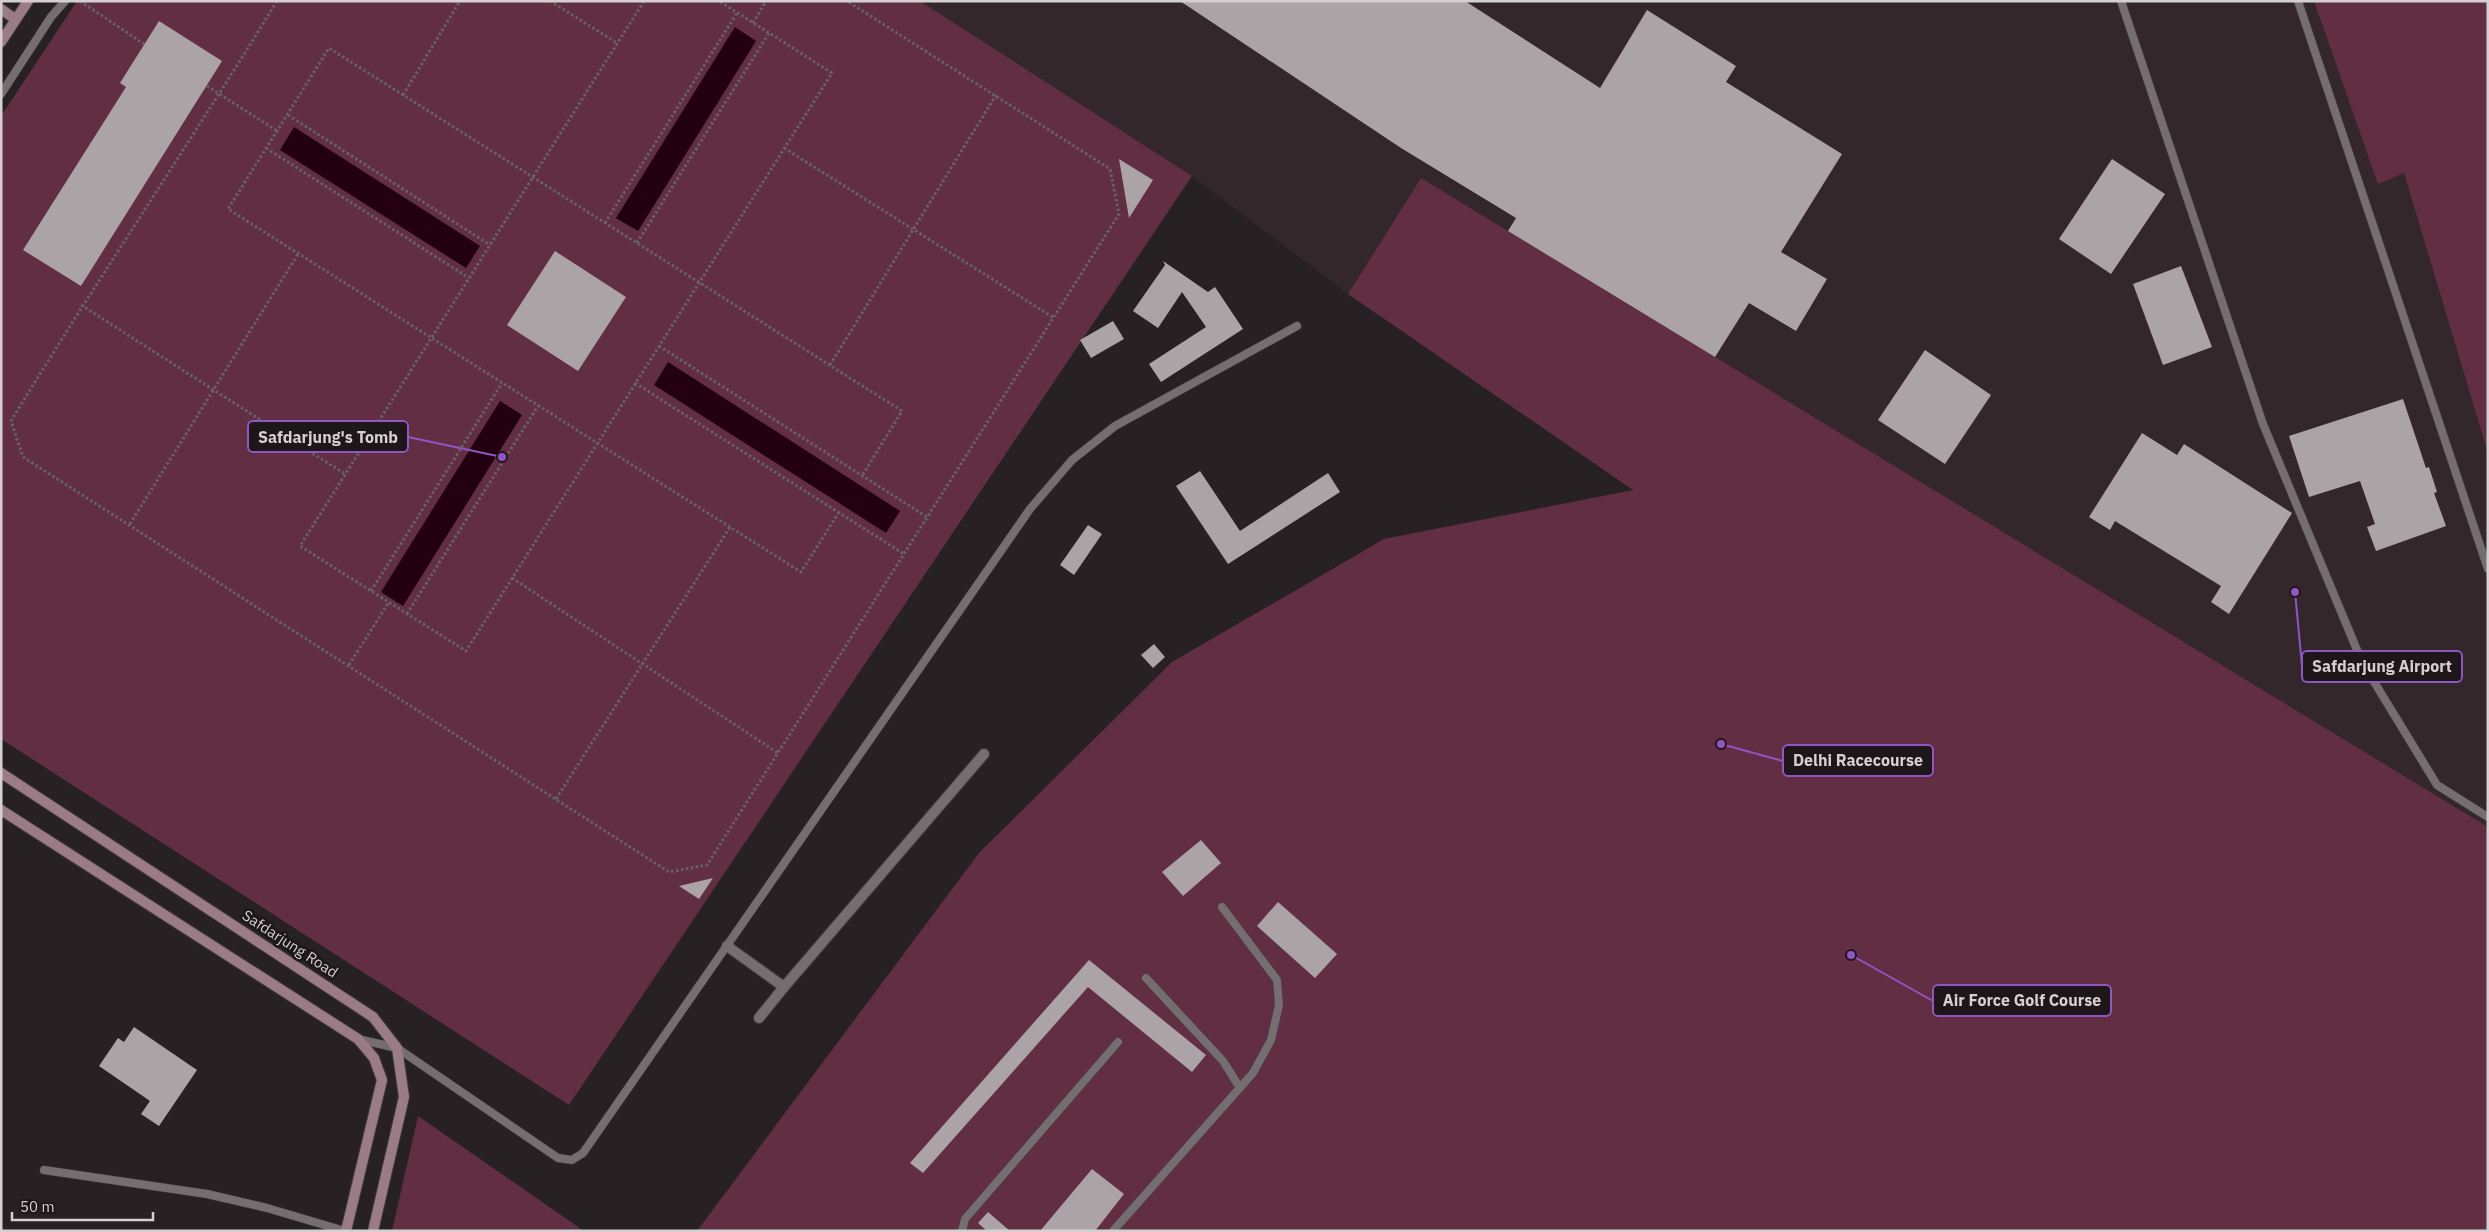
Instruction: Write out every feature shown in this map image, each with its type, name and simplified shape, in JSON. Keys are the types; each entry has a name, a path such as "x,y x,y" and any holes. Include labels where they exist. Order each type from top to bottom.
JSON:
{"main road":[{"path":"1,42 15,18 28,1"},
{"path":"1,9 15,18"},
{"name":"Safdarjung Road","path":"1,773 373,1017 397,1048 404,1097 373,1231"},
{"path":"1,810 358,1039 374,1058 382,1080 346,1231"}],"street":[{"path":"759,1018 984,754"},
{"path":"727,946 784,987"}],"lane":[{"path":"1,94 51,17 65,1"},
{"path":"2121,1 2263,424 2362,662 2437,785 2488,817"},
{"path":"2298,1 2488,569"},
{"path":"358,1039 397,1048 558,1158 572,1160 583,1153 1030,509 1072,460 1115,426 1297,326"},
{"path":"1113,1231 1253,1073 1271,1040 1279,1006 1276,980 1222,907"},
{"path":"1146,978 1223,1061 1240,1088"},
{"path":"962,1231 965,1218 1118,1042"},
{"path":"44,1170 208,1194 267,1208 346,1231"}],"path":[{"path":"80,1 144,44"},
{"path":"277,1 220,94 81,306 11,421 23,457 669,872 708,865 1119,214 1110,169 847,1"},
{"path":"403,95 460,1"},
{"path":"550,1 617,44"},
{"path":"644,1 300,546 466,651 832,73 719,1"},
{"path":"753,23 766,1"},
{"path":"605,223 737,13"},
{"path":"638,243 769,33"},
{"path":"839,512 801,572 228,209 329,48 902,411 862,476"},
{"path":"207,86 277,131"},
{"path":"830,365 996,95"},
{"path":"288,115 490,245"},
{"path":"266,148 469,278"},
{"path":"784,148 1054,318"},
{"path":"130,524 298,254"},
{"path":"81,306 345,474"},
{"path":"658,346 927,517"},
{"path":"371,591 502,383"},
{"path":"635,383 904,554"},
{"path":"407,614 538,406"},
{"path":"556,799 730,527"},
{"path":"512,578 778,753"},
{"path":"348,665 389,602"}],"shaded area":[{"path":"77,1 920,1 1192,176 569,1105 1,739 1,116"},
{"path":"920,1 2488,1 2488,827 1421,178 1348,294 1192,176"},
{"path":"2314,1 2488,1 2488,453 2404,173 2378,184"},
{"path":"735,27 756,41 638,231 616,218"},
{"path":"294,127 480,246 466,268 280,150"},
{"path":"1421,178 2488,827 2488,1231 697,1231 979,853 1172,662 1384,539 1633,490 1348,294"},
{"path":"668,362 900,511 886,533 654,385"},
{"path":"500,401 522,415 403,606 381,592"},
{"path":"418,1116 584,1231 392,1231"}],"building":[{"path":"1180,1 1465,1 1600,88 1647,10 1736,66 1726,82 1842,154 1781,252 1827,279 1796,331 1749,303 1715,357 1508,231 1516,218 1401,148"},
{"path":"159,21 222,61 81,286 23,250 126,87 120,83"},
{"path":"1119,159 1153,180 1129,218"},
{"path":"2112,159 2165,194 2111,274 2059,239"},
{"path":"555,251 626,297 578,371 507,325"},
{"path":"1163,261 1208,292 1215,287 1243,329 1161,382 1149,364 1206,327 1182,292 1158,328 1133,311 1165,265"},
{"path":"2181,266 2212,347 2163,365 2133,284"},
{"path":"1113,321 1124,339 1091,358 1080,340"},
{"path":"1925,350 1991,395 1945,464 1878,420"},
{"path":"2403,399 2426,468 2429,467 2437,492 2434,493 2446,526 2376,551 2367,527 2375,524 2360,481 2309,497 2289,436"},
{"path":"2142,433 2177,455 2184,444 2292,513 2229,614 2211,602 2221,586 2115,521 2110,530 2089,517"},
{"path":"1200,471 1240,531 1328,473 1340,492 1228,564 1176,486"},
{"path":"1088,525 1102,534 1074,575 1060,565"},
{"path":"1154,644 1165,657 1153,668 1141,655"},
{"path":"1201,840 1221,863 1183,896 1162,872"},
{"path":"713,878 699,899 679,886"},
{"path":"1278,902 1337,954 1315,978 1257,926"},
{"path":"1089,960 1206,1055 1192,1072 1088,987 923,1173 910,1163"},
{"path":"134,1027 197,1070 159,1126 141,1114 150,1101 99,1066 118,1038 124,1042"},
{"path":"1092,1169 1124,1194 1095,1231 1040,1231"},
{"path":"988,1212 1010,1231 987,1231 978,1223"}],"place":[{"name":"Safdarjung's Tomb","path":"502,457"},
{"name":"Safdarjung Airport","path":"2295,592"},
{"name":"Delhi Racecourse","path":"1721,744"},
{"name":"Air Force Golf Course","path":"1851,955"}]}
